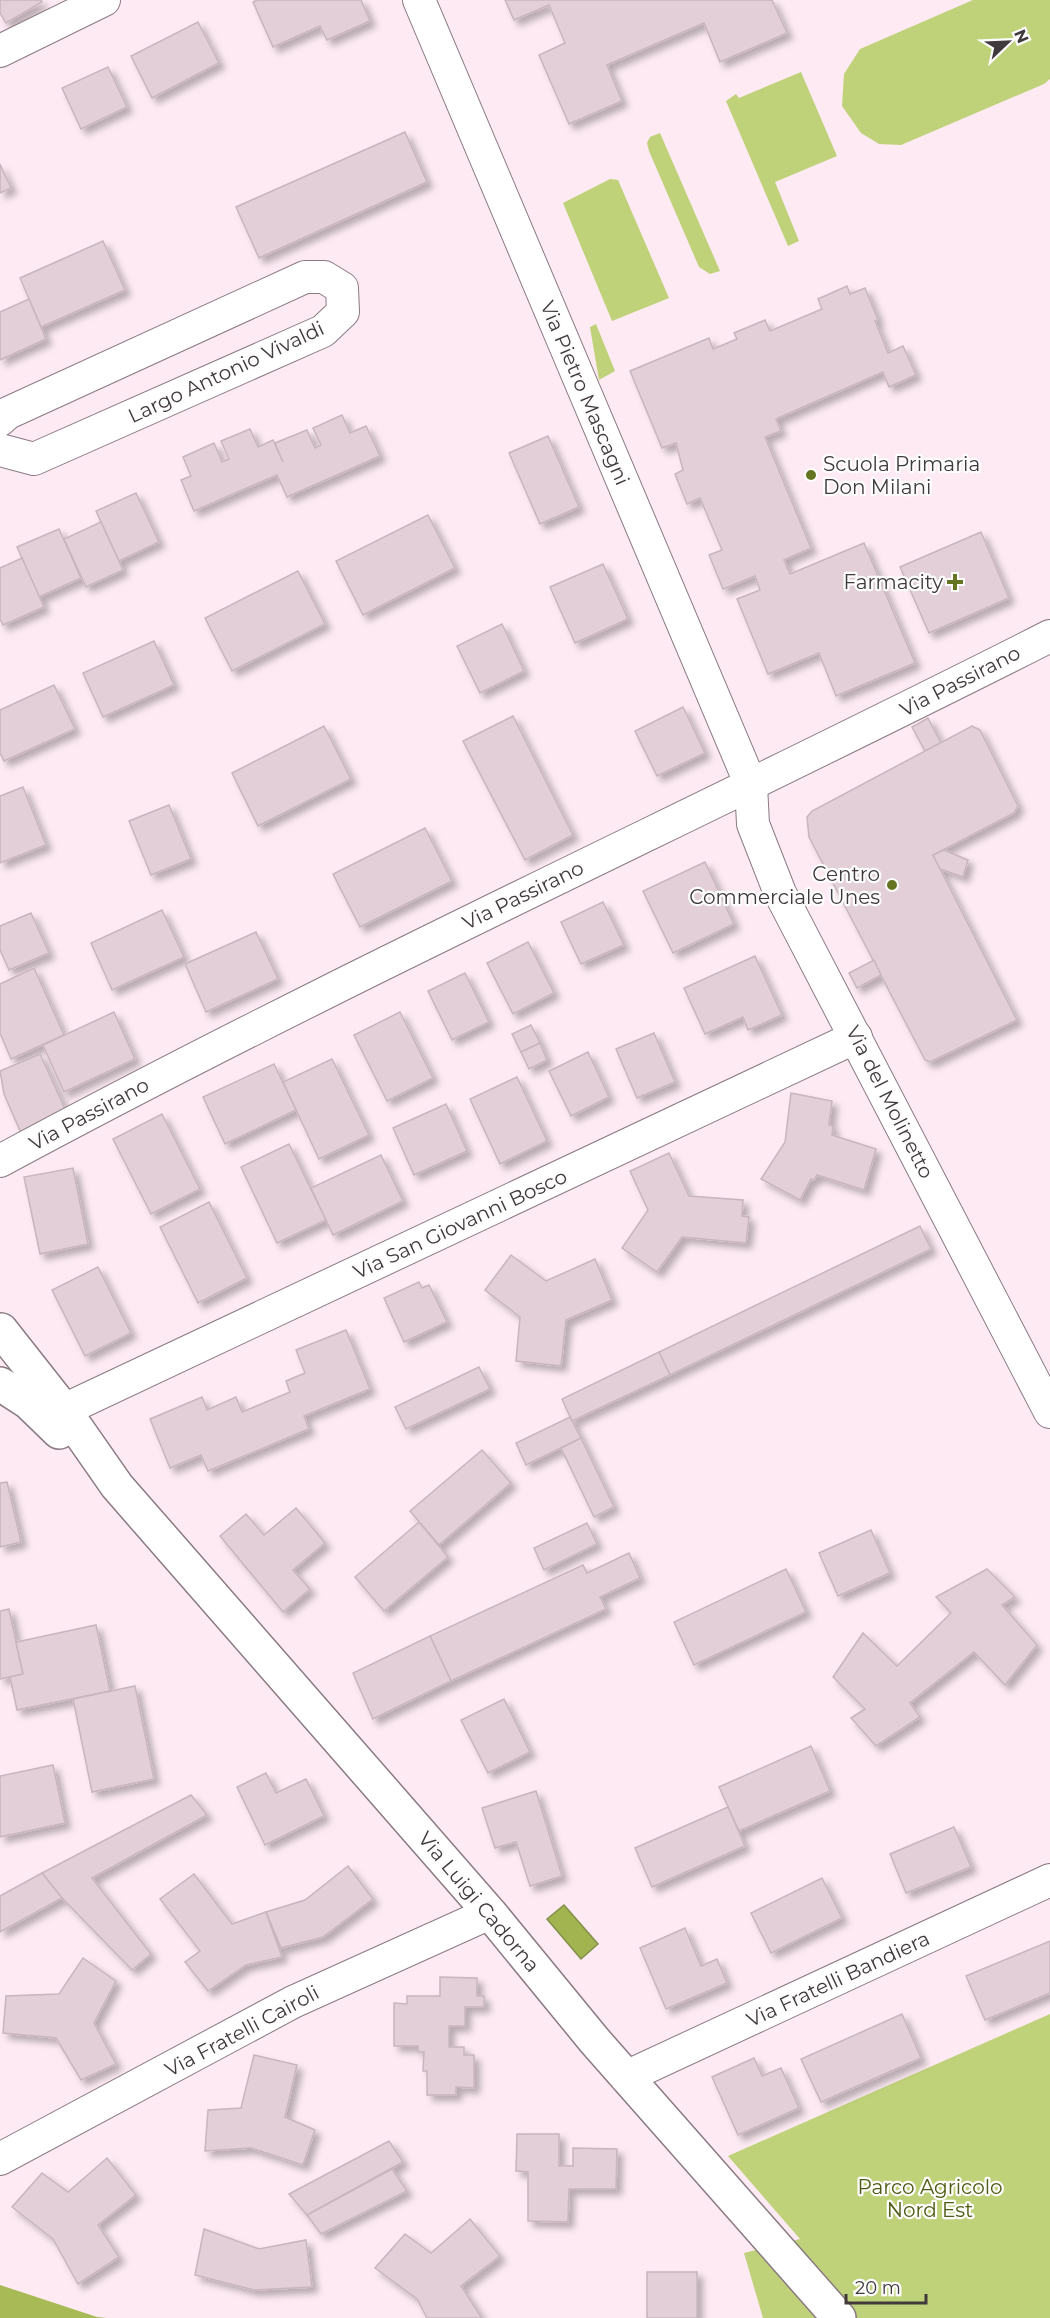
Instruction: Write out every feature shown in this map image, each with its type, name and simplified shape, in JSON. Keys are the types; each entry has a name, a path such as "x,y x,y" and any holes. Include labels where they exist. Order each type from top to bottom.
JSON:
{"street":[{"path":"0,51 60,10 104,0"},
{"name":"Via Pietro Mascagni","path":"419,0 751,785"},
{"name":"Largo Antonio Vivaldi","path":"0,420 18,408 305,277 324,277 342,288 343,312 323,331 34,459 0,450"},
{"name":"Via Passirano","path":"0,1161 320,994 751,785 1050,636"},
{"name":"Via del Molinetto","path":"751,785 753,824 780,893 1050,1412"},
{"name":"Via San Giovanni Bosco","path":"64,1410 856,1037"},
{"name":"Via Luigi Cadorna","path":"0,1325 64,1410 117,1486"},
{"name":"Via Luigi Cadorna","path":"0,1384 28,1402 117,1486 490,1913 626,2077 839,2318"},
{"name":"Via Fratelli Bandiera","path":"626,2077 1050,1880"},
{"name":"Via Fratelli Cairoli","path":"0,2159 293,2002 490,1913"}],"green space":[{"path":"973,0 1050,0 1050,79 1044,84 901,145 879,144 861,133 842,106 844,74 860,49"},
{"path":"801,72 837,156 775,182 799,241 788,246 726,101 736,94 739,98"},
{"path":"660,133 720,271 710,274 699,267 649,151 647,143 650,137"},
{"path":"610,179 618,180 669,298 612,321 563,203"},
{"path":"596,324 615,371 599,380 590,327"},
{"name":"Parco Agricolo Nord Est","path":"1050,2014 1050,2318 763,2318 744,2253 800,2239 728,2156"}],"shaded area":[{"path":"564,1905 598,1944 581,1959 547,1919"},
{"path":"0,2285 97,2317 107,2318 0,2318"}],"building":[{"path":"0,0 41,0 42,2 6,23 0,13"},
{"path":"257,0 361,0 370,21 327,40 320,26 273,47 253,2"},
{"path":"505,0 772,0 787,33 720,62 704,23 607,65 622,101 569,124 539,55 565,43 549,5 514,20"},
{"path":"198,22 219,63 152,98 131,56"},
{"path":"108,67 127,107 81,129 62,88"},
{"path":"405,132 427,182 259,258 236,207"},
{"path":"0,164 11,188 0,193"},
{"path":"103,241 125,290 41,327 20,278"},
{"path":"847,286 850,294 865,288 888,353 903,346 916,375 889,387 883,372 776,419 781,431 765,437 811,548 784,560 790,574 864,543 915,663 836,696 819,653 768,674 737,599 760,590 755,576 723,589 709,555 722,550 700,498 687,504 675,474 683,470 676,443 662,448 630,371 709,338 713,349 737,339 734,333 765,320 770,331 822,309 818,299"},
{"path":"29,299 46,339 0,360 0,312"},
{"path":"342,415 350,433 366,426 380,456 287,497 277,475 194,511 181,480 191,476 183,457 214,443 222,462 229,459 221,441 250,429 258,447 273,440 283,462 275,443 307,430 315,448 321,445 313,428"},
{"path":"548,436 579,507 540,524 509,453"},
{"path":"136,493 159,542 119,561 96,511"},
{"path":"428,515 455,568 363,615 336,561"},
{"path":"101,522 123,570 86,587 64,539"},
{"path":"59,529 81,578 39,597 17,547"},
{"name":"Farmacity","path":"981,532 1009,598 929,633 900,567"},
{"path":"22,558 44,607 3,625 0,619 0,568"},
{"path":"603,564 628,619 575,643 550,587"},
{"path":"298,571 325,624 232,671 205,618"},
{"path":"502,624 524,671 480,693 457,646"},
{"path":"154,641 174,685 103,717 83,673"},
{"path":"54,685 75,729 4,761 0,753 0,710"},
{"path":"683,707 705,753 657,776 635,731"},
{"path":"513,716 573,835 525,860 463,741"},
{"path":"928,718 941,743 925,751 912,727"},
{"path":"324,726 351,779 258,826 232,773"},
{"name":"Centro Commerciale Unes","path":"972,726 980,730 1018,806 1014,813 933,855 1017,1020 930,1062 925,1060 809,837 807,817 812,811"},
{"path":"23,787 46,845 0,863 0,796"},
{"path":"169,805 191,859 151,875 129,821"},
{"path":"425,828 452,881 360,927 333,874"},
{"path":"944,850 968,860 963,877 940,869 933,855"},
{"path":"705,862 734,924 673,953 643,891"},
{"path":"603,902 624,945 581,964 561,922"},
{"path":"162,910 184,957 112,990 91,943"},
{"path":"31,913 49,953 9,970 0,950 0,926"},
{"path":"256,932 278,979 206,1012 185,964"},
{"path":"528,942 554,993 513,1014 487,963"},
{"path":"755,956 782,1015 748,1030 743,1017 705,1034 684,988"},
{"path":"874,960 881,975 857,988 849,973"},
{"path":"34,968 64,1035 11,1059 0,1033 0,984"},
{"path":"465,973 489,1022 452,1040 428,991"},
{"path":"114,1012 135,1059 64,1092 43,1045"},
{"path":"400,1012 433,1078 387,1101 354,1035"},
{"path":"531,1025 540,1043 521,1052 512,1034"},
{"path":"654,1033 675,1082 637,1098 616,1049"},
{"path":"540,1043 547,1060 529,1069 521,1052"},
{"path":"588,1052 609,1097 571,1116 549,1071"},
{"path":"40,1054 65,1109 21,1133 4,1094 0,1071"},
{"path":"332,1059 369,1135 319,1159 283,1082"},
{"path":"274,1064 296,1110 225,1144 203,1097"},
{"path":"517,1077 547,1141 500,1164 470,1099"},
{"path":"791,1093 832,1101 829,1125 833,1126 832,1135 876,1149 864,1190 817,1175 814,1180 811,1179 800,1200 761,1179 785,1142"},
{"path":"446,1104 467,1151 414,1175 393,1128"},
{"path":"162,1114 200,1189 151,1214 113,1139"},
{"path":"289,1144 326,1220 277,1243 241,1167"},
{"path":"669,1153 689,1196 743,1200 742,1216 749,1217 746,1243 682,1237 657,1272 622,1248 648,1210 630,1171"},
{"path":"381,1155 403,1201 333,1235 311,1188"},
{"path":"73,1168 88,1244 40,1254 24,1177"},
{"path":"209,1202 247,1278 198,1303 160,1227"},
{"path":"920,1226 931,1249 670,1375 659,1352"},
{"path":"511,1255 546,1281 595,1259 612,1300 566,1320 561,1366 516,1361 520,1317 485,1290"},
{"path":"98,1267 131,1333 85,1356 52,1290"},
{"path":"419,1282 422,1288 429,1285 447,1322 404,1342 384,1298"},
{"path":"346,1330 370,1389 304,1416 309,1429 208,1471 201,1455 170,1468 150,1419 202,1397 207,1410 236,1397 242,1412 290,1392 286,1381 305,1373 296,1350"},
{"path":"659,1352 670,1375 572,1421 562,1399"},
{"path":"479,1367 490,1389 406,1429 395,1407"},
{"path":"570,1417 581,1438 526,1465 516,1443"},
{"path":"581,1438 614,1507 594,1517 561,1448"},
{"path":"482,1450 511,1483 439,1545 410,1511"},
{"path":"7,1482 21,1542 0,1547 0,1483"},
{"path":"296,1508 325,1543 293,1570 310,1589 283,1612 220,1536 246,1514 264,1535"},
{"path":"419,1522 448,1557 384,1611 355,1577"},
{"path":"587,1523 597,1544 544,1570 534,1548"},
{"path":"871,1530 890,1573 838,1596 819,1553"},
{"path":"629,1553 640,1578 600,1597 606,1609 451,1681 430,1636 583,1565 587,1573"},
{"path":"786,1569 806,1612 694,1665 674,1622"},
{"path":"987,1569 1015,1597 1002,1605 1037,1645 1005,1685 974,1652 910,1703 920,1717 876,1746 851,1718 865,1709 833,1677 863,1633 897,1666 951,1613 936,1597"},
{"path":"9,1609 23,1674 0,1679 0,1611"},
{"path":"96,1625 110,1691 17,1710 10,1677 23,1674 16,1642"},
{"path":"430,1636 451,1681 373,1719 353,1673"},
{"path":"135,1686 154,1779 92,1792 73,1699"},
{"path":"504,1699 530,1752 488,1773 461,1720"},
{"path":"811,1746 830,1791 739,1831 719,1787"},
{"path":"53,1765 65,1823 0,1837 0,1776"},
{"path":"266,1773 276,1793 306,1779 324,1816 265,1845 237,1787"},
{"path":"536,1791 562,1876 530,1886 516,1842 495,1848 482,1808"},
{"path":"191,1795 207,1815 92,1878 151,1954 132,1970 62,1898 42,1873"},
{"path":"728,1807 745,1846 652,1887 635,1848"},
{"path":"954,1827 971,1867 906,1893 890,1854"},
{"path":"348,1866 373,1899 323,1937 281,1948 266,1912 305,1900"},
{"path":"42,1873 62,1898 0,1932 0,1896"},
{"path":"194,1874 232,1924 266,1912 282,1957 246,1965 208,1991 185,1962 200,1951 160,1899"},
{"path":"822,1878 842,1918 771,1953 751,1913"},
{"path":"685,1928 701,1966 717,1959 727,1983 666,2009 640,1948"},
{"path":"1050,1941 1050,1993 985,2020 966,1976"},
{"path":"83,1958 116,1981 94,2023 116,2064 81,2080 56,2038 3,2033 6,1996 59,1994"},
{"path":"440,1977 477,1978 477,1996 484,1996 484,2007 465,2007 465,2026 449,2026 449,2047 464,2047 464,2055 474,2055 474,2088 456,2087 456,2095 427,2095 427,2071 423,2071 424,2052 418,2052 418,2046 394,2046 394,2003 407,2004 407,1996 440,1996"},
{"path":"902,2014 921,2058 821,2102 801,2059"},
{"path":"254,2055 297,2065 285,2117 315,2130 303,2165 251,2148 205,2151 208,2110 241,2108"},
{"path":"754,2058 762,2076 781,2068 799,2108 738,2135 712,2077"},
{"path":"517,2134 559,2134 559,2166 573,2166 573,2148 617,2149 616,2189 569,2189 568,2222 528,2221 528,2172 516,2171"},
{"path":"389,2141 403,2162 307,2215 289,2194"},
{"path":"107,2158 136,2195 98,2225 119,2257 78,2284 53,2239 12,2207 42,2173 68,2192"},
{"path":"392,2169 407,2191 321,2234 307,2215"},
{"path":"470,2219 500,2256 461,2286 482,2318 427,2318 417,2299 375,2268 405,2234 431,2253"},
{"path":"204,2229 259,2249 306,2240 312,2287 254,2290 195,2275"},
{"path":"647,2272 697,2272 697,2318 647,2318"}],"place":[{"name":"Scuola Primaria Don Milani","path":"811,475"},
{"name":"Farmacity","path":"955,582"},
{"name":"Centro Commerciale Unes","path":"892,885"}]}
